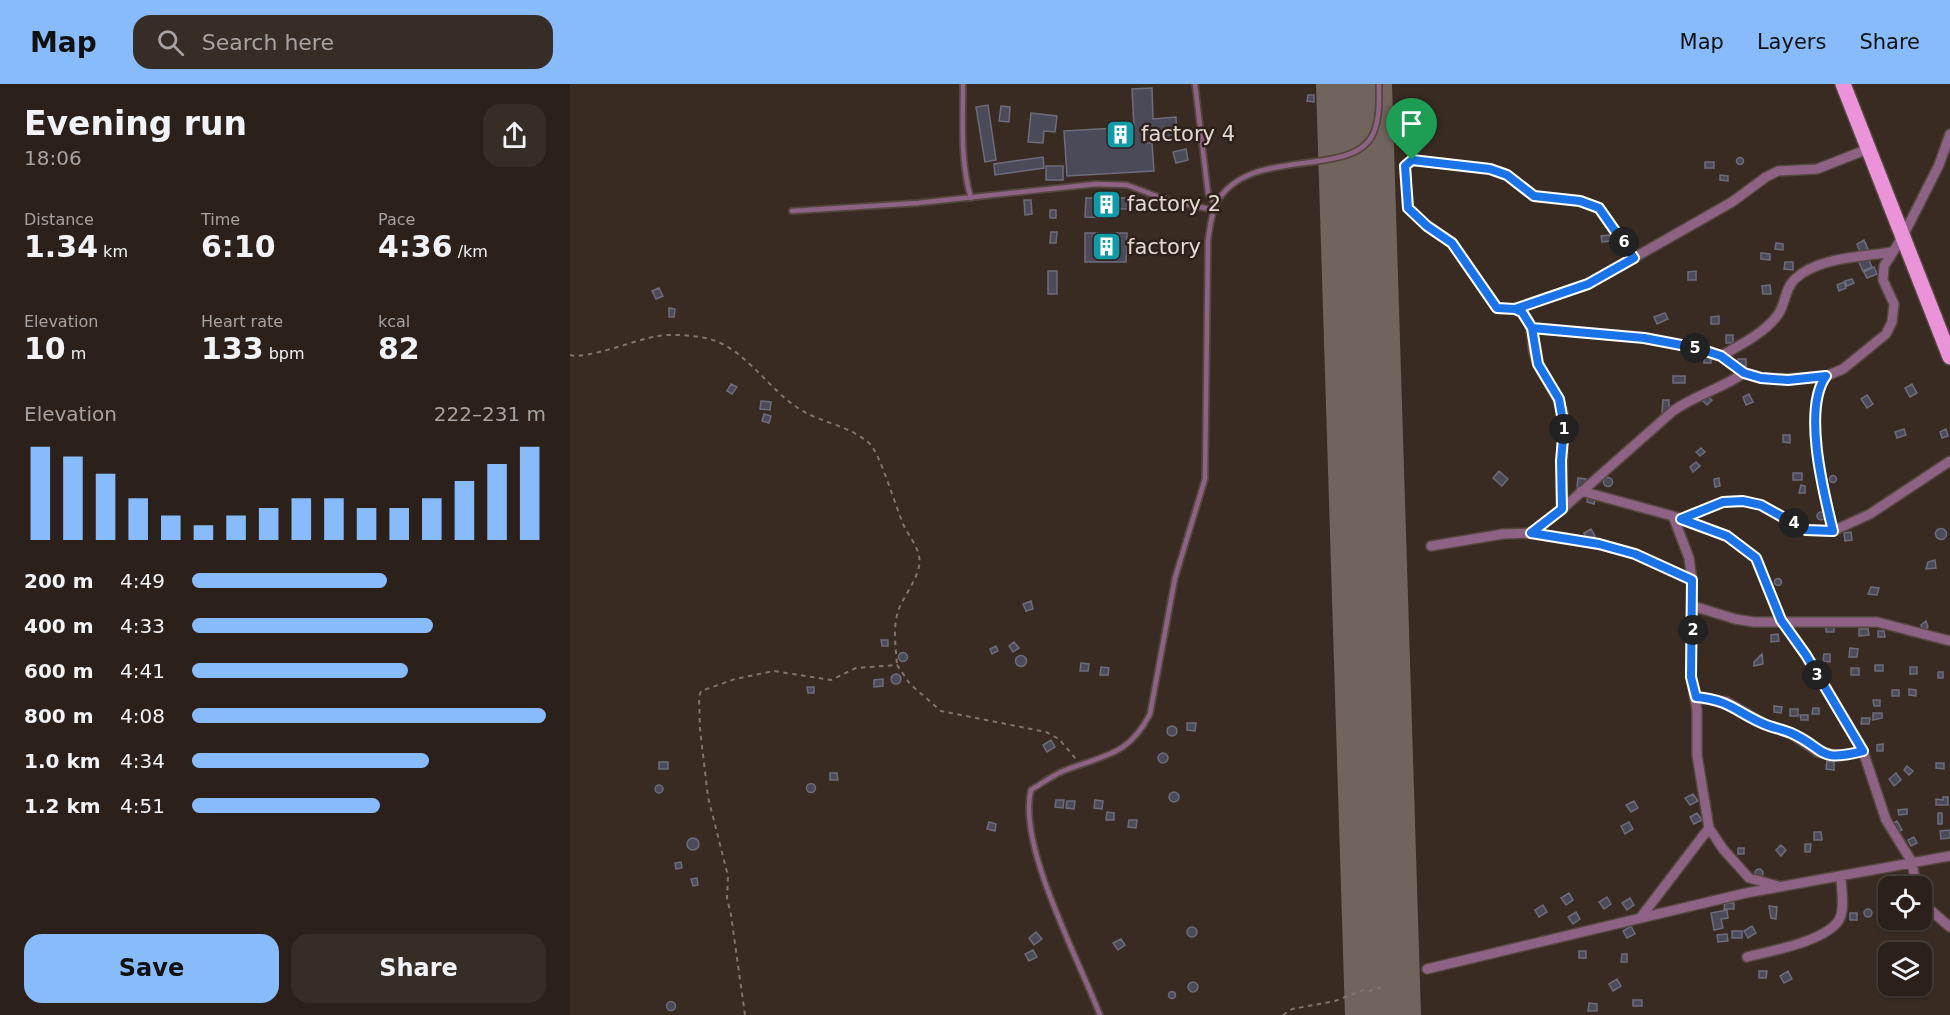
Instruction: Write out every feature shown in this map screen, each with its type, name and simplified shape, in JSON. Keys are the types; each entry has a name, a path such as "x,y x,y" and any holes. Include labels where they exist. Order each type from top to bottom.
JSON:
{"main road":[{"path":"1843,84 1950,357"}],"street":[{"path":"1532,328 1644,338 1721,356 1744,373 1761,378 1788,380 1826,376 1843,369 1886,334 1893,322 1894,304 1883,280 1884,266 1902,238 1939,165 1950,134"},
{"path":"1515,309 1588,284 1732,202 1778,171 1818,169 1868,149"},
{"path":"1562,509 1563,412 1559,399 1538,364 1532,328 1522,312 1515,309 1497,308 1491,303 1468,263 1452,243 1427,226 1408,208 1405,166 1412,160 1490,169 1507,175 1534,196 1580,201 1599,208 1634,258"},
{"path":"1721,356 1757,334 1778,315 1786,292 1794,280 1809,269 1892,252"},
{"path":"1531,533 1562,509 1673,411 1689,400 1715,390 1744,373"},
{"path":"1826,376 1819,385 1816,398 1817,468 1833,531"},
{"path":"1677,518 1723,502 1743,501 1761,505 1806,530 1833,531 1870,514 1950,461"},
{"path":"1581,491 1677,518 1727,536 1756,558 1781,620 1806,655 1863,751 1886,820 1912,862 1914,876"},
{"path":"1677,518 1689,558 1692,580 1691,677 1696,697 1697,755 1709,828 1723,849 1749,878 1780,887"},
{"path":"1431,546 1503,534 1531,533 1599,544 1635,554 1692,580"},
{"path":"1693,606 1735,619 1754,622 1781,620 1877,622 1950,641"},
{"path":"1696,697 1727,702 1764,724 1792,734 1818,752 1841,756 1863,751"},
{"path":"1641,917 1709,828"},
{"path":"1427,969 1641,917 1780,887 1950,856"},
{"path":"1747,957 1816,938 1834,927 1841,912 1841,876"},
{"path":"1932,911 1950,927"}],"lane":[{"path":"963,84 964,146 967,185 971,198"},
{"path":"1195,84 1208,193 1215,208"},
{"path":"1100,1015 1041,873 1029,831 1030,790 1061,772 1125,747 1140,734 1150,714 1158,683 1162,638 1175,578 1204,479 1208,240 1215,208 1223,194 1258,172 1280,165 1342,157 1355,153 1373,135 1378,119 1380,84"},
{"path":"792,211 971,198 1096,184 1144,190 1167,200 1215,208"}],"path":[{"path":"570,355 575,357 591,354 659,335 702,337 722,342 737,352 753,370 799,409 861,437 872,446 904,528 920,558 918,569 898,612 895,629 897,665 910,684 941,711 1046,732 1059,738 1081,765"},
{"path":"745,1015 732,915 726,898 728,876 708,797 699,697 708,687 774,671 831,680 856,668 897,665"},
{"path":"1283,1015 1292,1009 1335,1001 1363,990 1369,991 1382,987"}],"building":[{"name":"factory 4","path":"1152,88 1153,119 1176,117 1177,137 1147,139 1147,143 1152,143 1154,171 1067,176 1064,131 1134,127 1132,89"},
{"path":"1308,95 1314,95 1314,102 1307,101"},
{"path":"988,105 996,160 985,162 976,107"},
{"path":"1001,106 1010,107 1009,122 999,121"},
{"path":"1031,113 1057,116 1055,132 1044,131 1043,143 1028,142"},
{"path":"1186,149 1188,160 1176,163 1173,152"},
{"path":"1043,157 1044,168 995,175 994,164"},
{"path":"1740,157 1744,161 1740,165 1736,161"},
{"path":"1705,162 1714,162 1714,168 1705,168"},
{"path":"1046,166 1063,166 1063,180 1046,180"},
{"path":"1720,175 1728,176 1728,181 1720,180"},
{"name":"factory 2","path":"1086,198 1127,198 1127,209 1106,209 1106,218 1085,217"},
{"path":"1024,200 1031,200 1032,214 1025,215"},
{"path":"1050,210 1056,210 1056,218 1050,218"},
{"path":"1051,232 1057,232 1056,243 1050,243"},
{"name":"factory","path":"1085,233 1127,233 1126,262 1085,262"},
{"path":"1610,235 1611,241 1602,242 1601,236"},
{"path":"1864,240 1868,249 1860,252 1857,244"},
{"path":"1776,243 1783,244 1783,250 1775,249"},
{"path":"1761,253 1770,254 1770,260 1761,259"},
{"path":"1867,256 1872,267 1863,271 1858,260"},
{"path":"1785,262 1793,262 1793,270 1784,269"},
{"path":"1874,267 1877,274 1867,278 1864,272"},
{"path":"1048,271 1057,271 1057,294 1048,294"},
{"path":"1696,271 1696,280 1688,280 1688,272"},
{"path":"1852,279 1854,283 1847,286 1845,281"},
{"path":"1844,282 1846,288 1839,291 1837,285"},
{"path":"1770,285 1771,294 1763,294 1762,286"},
{"path":"659,288 663,296 656,299 652,291"},
{"path":"669,308 675,309 674,317 669,317"},
{"path":"1665,313 1668,319 1657,324 1654,317"},
{"path":"1719,316 1719,324 1711,324 1711,317"},
{"path":"1726,335 1733,335 1733,343 1726,343"},
{"path":"1704,357 1711,357 1711,363 1704,363"},
{"path":"1738,359 1746,359 1746,366 1737,366"},
{"path":"1673,376 1685,376 1685,383 1673,383"},
{"path":"731,384 737,387 732,394 727,391"},
{"path":"1912,384 1917,393 1910,397 1905,388"},
{"path":"1749,394 1753,402 1746,405 1743,397"},
{"path":"1867,395 1873,404 1867,408 1861,399"},
{"path":"1707,396 1712,400 1707,405 1703,401"},
{"path":"1663,400 1669,400 1669,413 1662,413"},
{"path":"761,401 771,402 770,410 760,409"},
{"path":"764,414 771,416 769,423 762,421"},
{"path":"1904,429 1906,435 1897,438 1895,432"},
{"path":"1946,429 1948,436 1942,438 1940,432"},
{"path":"1783,435 1790,435 1790,443 1783,442"},
{"path":"1701,448 1705,452 1700,456 1696,452"},
{"path":"1696,462 1700,466 1693,472 1690,467"},
{"path":"1499,471 1508,479 1502,486 1493,478"},
{"path":"1793,473 1802,473 1802,480 1793,480"},
{"path":"1833,476 1836,479 1833,482 1830,479"},
{"path":"1578,478 1586,479 1585,487 1577,486"},
{"path":"1608,478 1612,482 1608,486 1604,482"},
{"path":"1719,478 1720,486 1715,487 1714,479"},
{"path":"1801,485 1805,486 1805,493 1799,493"},
{"path":"1588,495 1596,497 1594,504 1587,502"},
{"path":"1821,512 1825,516 1821,520 1817,516"},
{"path":"1941,528 1947,534 1941,540 1935,534"},
{"path":"1591,529 1595,536 1587,540 1584,533"},
{"path":"1851,532 1852,540 1845,541 1844,533"},
{"path":"1935,560 1936,568 1926,569 1928,562"},
{"path":"1778,579 1781,582 1778,585 1775,582"},
{"path":"1871,587 1879,588 1877,595 1868,594"},
{"path":"1031,601 1033,609 1026,611 1023,604"},
{"path":"1926,621 1928,627 1923,631 1921,625"},
{"path":"1826,626 1834,626 1834,632 1826,632"},
{"path":"1859,629 1868,629 1869,635 1859,636"},
{"path":"1878,631 1884,631 1885,637 1878,637"},
{"path":"1778,634 1779,641 1771,642 1771,635"},
{"path":"881,640 888,640 888,646 882,646"},
{"path":"1014,642 1019,648 1013,652 1009,646"},
{"path":"996,646 998,651 992,654 990,649"},
{"path":"1850,648 1858,649 1857,657 1849,657"},
{"path":"903,653 907,657 903,661 899,657"},
{"path":"1762,654 1763,664 1754,666 1754,662"},
{"path":"1824,654 1830,654 1830,662 1823,661"},
{"path":"1021,656 1025,657 1025,665 1021,666 1017,665 1016,661 1017,657"},
{"path":"1081,663 1089,664 1088,671 1080,671"},
{"path":"1875,665 1883,665 1883,671 1875,671"},
{"path":"1101,667 1109,668 1108,675 1100,675"},
{"path":"1910,667 1917,667 1917,674 1910,674"},
{"path":"1851,668 1859,668 1859,675 1851,675"},
{"path":"1938,672 1943,672 1943,678 1938,678"},
{"path":"896,674 901,679 896,684 891,679"},
{"path":"883,679 883,686 874,687 874,680"},
{"path":"807,687 814,687 814,693 808,693"},
{"path":"1909,689 1916,690 1916,696 1909,695"},
{"path":"1892,690 1899,690 1899,696 1892,696"},
{"path":"1873,700 1880,700 1880,706 1874,706"},
{"path":"1774,706 1782,707 1781,713 1774,712"},
{"path":"1813,708 1819,708 1819,714 1812,714"},
{"path":"1790,709 1798,709 1798,716 1790,716"},
{"path":"1873,713 1882,713 1882,718 1873,720"},
{"path":"1800,715 1808,715 1808,720 1801,720"},
{"path":"1862,718 1870,718 1869,724 1861,724"},
{"path":"1187,723 1196,723 1195,731 1187,730"},
{"path":"1172,726 1176,727 1176,735 1172,736 1168,735 1167,731 1168,727"},
{"path":"1051,740 1055,747 1047,752 1043,745"},
{"path":"1883,744 1883,751 1877,751 1877,745"},
{"path":"1163,753 1167,754 1167,762 1163,763 1159,762 1158,758 1159,754"},
{"path":"1827,761 1834,762 1834,770 1826,769"},
{"path":"659,762 668,762 668,769 659,769"},
{"path":"1936,763 1944,763 1944,769 1936,768"},
{"path":"1907,766 1913,771 1909,775 1904,770"},
{"path":"830,773 837,773 838,780 830,780"},
{"path":"1896,773 1901,780 1894,786 1889,779"},
{"path":"811,783 816,788 811,793 806,788"},
{"path":"659,785 663,789 659,793 655,789"},
{"path":"1174,792 1178,793 1178,801 1174,802 1170,801 1169,797 1170,793"},
{"path":"1693,794 1698,801 1690,805 1685,798"},
{"path":"1943,797 1948,797 1948,805 1936,805 1936,799 1943,800"},
{"path":"1056,800 1064,800 1063,808 1055,807"},
{"path":"1095,800 1103,801 1102,809 1094,808"},
{"path":"1067,801 1075,801 1074,809 1066,808"},
{"path":"1634,801 1638,808 1631,812 1626,805"},
{"path":"1907,809 1907,814 1899,815 1898,810"},
{"path":"1107,812 1114,813 1114,820 1106,820"},
{"path":"1697,813 1702,820 1694,824 1690,817"},
{"path":"1938,813 1942,813 1942,824 1938,824"},
{"path":"1129,820 1137,820 1136,828 1128,827"},
{"path":"1897,821 1902,830 1896,833 1892,824"},
{"path":"989,822 996,824 995,831 987,829"},
{"path":"1629,822 1633,829 1625,834 1621,826"},
{"path":"1950,830 1950,838 1941,839 1940,831"},
{"path":"1814,832 1821,832 1822,840 1814,840"},
{"path":"1914,837 1917,843 1911,846 1908,840"},
{"path":"695,838 699,844 695,850 691,850 687,842"},
{"path":"1805,844 1811,844 1810,852 1805,852"},
{"path":"1781,845 1786,850 1781,856 1776,850"},
{"path":"1738,848 1744,848 1744,854 1738,854"},
{"path":"681,862 682,868 676,869 675,863"},
{"path":"1759,869 1763,873 1759,877 1755,873"},
{"path":"697,878 698,885 693,886 691,879"},
{"path":"1569,893 1573,900 1566,905 1561,898"},
{"path":"1607,897 1611,904 1604,909 1599,902"},
{"path":"1630,898 1634,905 1627,910 1622,903"},
{"path":"1725,903 1734,903 1734,909 1724,909"},
{"path":"1543,905 1547,912 1539,917 1535,910"},
{"path":"1769,906 1777,907 1776,919 1771,918"},
{"path":"1868,909 1872,913 1868,917 1864,913"},
{"path":"1727,910 1728,918 1721,919 1723,928 1714,930 1711,913"},
{"path":"1576,912 1580,919 1573,924 1568,917"},
{"path":"1850,913 1857,913 1857,920 1850,920"},
{"path":"1631,926 1635,934 1627,938 1623,931"},
{"path":"1752,926 1756,933 1748,938 1744,931"},
{"path":"1192,927 1196,928 1196,936 1192,937 1188,936 1187,932 1188,928"},
{"path":"1732,931 1742,931 1742,938 1732,938"},
{"path":"1036,932 1042,939 1034,945 1029,938"},
{"path":"1727,934 1728,941 1718,942 1717,935"},
{"path":"1121,939 1125,945 1118,950 1113,943"},
{"path":"1033,950 1037,957 1029,961 1025,954"},
{"path":"1579,951 1586,951 1586,958 1579,958"},
{"path":"1622,954 1627,954 1627,962 1621,962"},
{"path":"1759,971 1767,971 1766,978 1759,978"},
{"path":"1788,971 1792,979 1784,983 1780,976"},
{"path":"1617,979 1621,986 1613,991 1609,984"},
{"path":"1193,982 1197,983 1197,991 1193,992 1189,991 1188,987 1189,983"},
{"path":"1172,991 1176,995 1172,999 1168,995"},
{"path":"1633,1000 1642,1000 1642,1006 1633,1006"},
{"path":"671,1002 675,1006 671,1010 667,1006"},
{"path":"1589,1003 1597,1004 1597,1011 1588,1011"}],"runway":[{"path":"1354,84 1383,1015"}],"place":[{"name":"factory 4","path":"1120,134"},
{"name":"factory 2","path":"1106,204"},
{"name":"factory","path":"1106,247"}],"route":[{"path":"1412,160 1405,166 1408,208 1427,226 1452,243 1468,263 1491,303 1503,310 1515,309 1522,312 1532,328 1534,352 1538,364 1559,399 1564,427 1561,461 1562,509 1531,533 1599,544 1635,554 1692,580 1691,677 1696,697 1727,702 1764,724 1792,734 1818,752 1841,756 1863,751 1806,655 1781,620 1771,601 1765,577 1756,558 1746,548 1727,536 1681,519 1723,502 1743,501 1761,505 1806,530 1833,531 1817,468 1816,398 1819,385 1826,376 1788,380 1761,378 1744,373 1721,356 1697,348 1644,338 1532,328 1522,312 1515,309 1564,290 1588,284 1634,258 1611,222 1599,208 1580,201 1534,196 1522,189 1507,175 1490,169 1412,160"}]}
